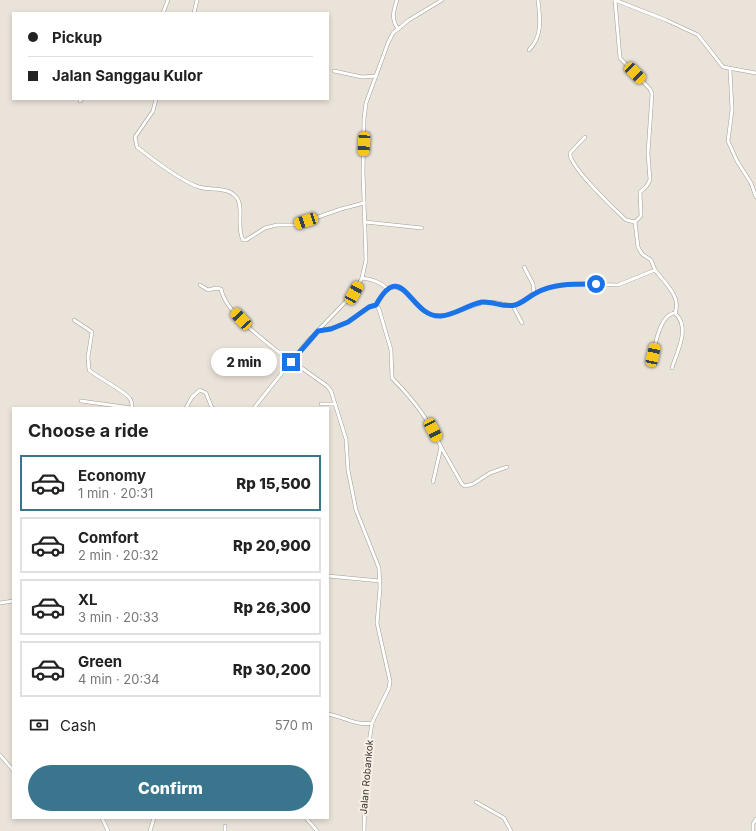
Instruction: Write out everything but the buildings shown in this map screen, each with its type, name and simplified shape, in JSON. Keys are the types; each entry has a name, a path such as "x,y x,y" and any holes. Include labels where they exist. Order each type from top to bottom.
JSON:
{"street":[{"path":"163,12 168,0"},
{"path":"194,12 197,0"},
{"path":"397,0 393,14 393,22 398,29"},
{"path":"255,407 291,361 354,293 362,278 366,260 364,119 366,104 388,43 398,29 421,11 442,0"},
{"path":"529,50 537,41 539,33 538,0"},
{"path":"635,222 641,216 640,192 646,187 650,180 648,153 653,97 650,89 620,58 615,0 694,32 702,39 717,62 723,67 730,70 756,73"},
{"path":"730,70 732,110 728,142 751,183 756,197"},
{"path":"334,71 362,77 376,76"},
{"path":"156,100 151,115 135,137 137,147 199,187 225,190 233,194 239,202 239,226 243,240 246,240 265,228 277,225 294,225 364,203"},
{"path":"585,137 570,153 571,160 584,177 626,220 635,222"},
{"path":"365,222 422,228"},
{"path":"635,222 638,247 642,254 651,260 656,270 676,298 677,304 675,313"},
{"path":"524,267 534,284 534,293"},
{"path":"362,278 377,281 387,288 400,288 424,311 438,316 447,316 481,302 493,302 513,306 534,293 563,285 618,285 656,270"},
{"name":"Jalan Robankok","path":"200,286 208,290 216,288 221,289 222,296 238,315 291,361 329,388 346,438 348,470 356,510 378,561 380,581 377,623 390,681 389,688 372,723 366,761 364,831"},
{"path":"318,331 331,329 348,322 369,307 376,305 387,288"},
{"path":"376,305 379,309 392,350 392,378 403,389 428,422 462,484 465,486 473,484 490,473 507,467"},
{"path":"513,306 522,323"},
{"path":"651,364 663,321 670,314 675,313"},
{"path":"672,368 683,334 679,318 675,313"},
{"path":"74,320 92,332 88,357 89,370 107,384 127,394 130,398 132,407"},
{"path":"187,407 192,397 200,390 206,393 212,407"},
{"path":"81,401 125,407"},
{"path":"321,404 335,404"},
{"path":"433,482 441,447"},
{"path":"329,576 380,581"},
{"path":"0,603 12,601"},
{"path":"329,714 341,716 360,725 372,723"},
{"path":"0,755 12,769"},
{"path":"476,802 489,811 504,818 511,831"},
{"path":"102,819 108,831"},
{"path":"150,831 154,819"},
{"path":"307,819 317,831"},
{"path":"753,831 753,824 756,819"},
{"path":"224,831 225,826"}],"route":[{"path":"291,362 305,344 318,331 331,329 348,322 362,311 376,305 387,288 390,287 404,290 424,311 431,315 447,316 481,302 493,302 513,306 534,293 555,286 596,284"}]}
